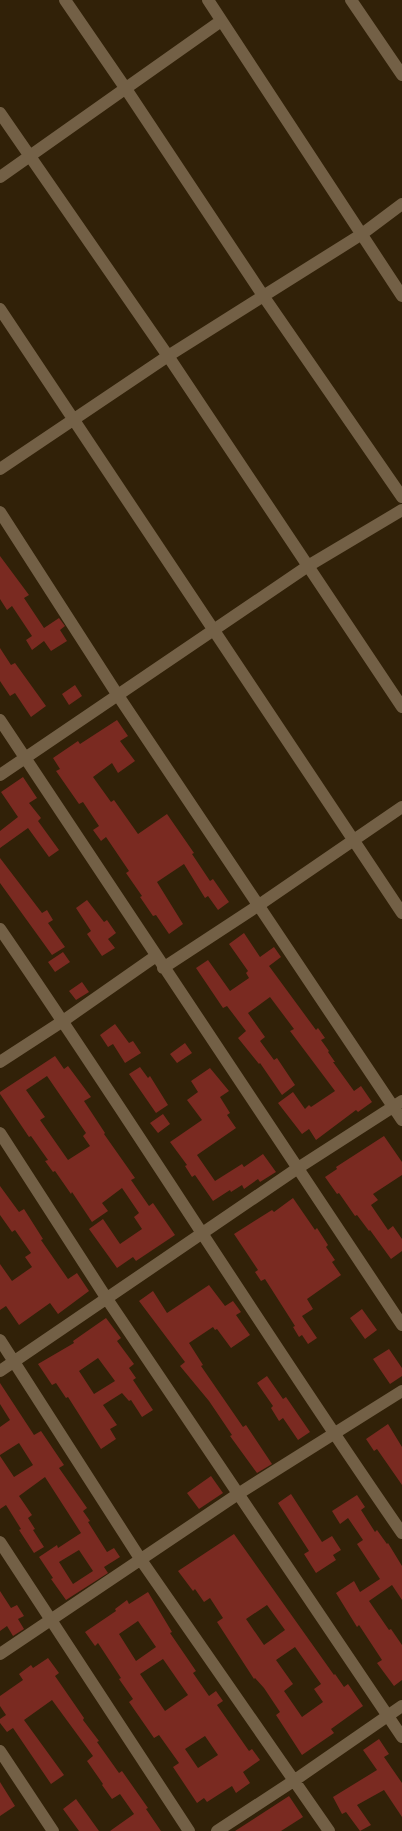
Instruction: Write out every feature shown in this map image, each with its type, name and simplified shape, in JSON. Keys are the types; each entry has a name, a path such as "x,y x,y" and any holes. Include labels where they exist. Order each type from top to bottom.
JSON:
{"street":[{"path":"65,0 126,88 264,296 402,497"},
{"path":"208,0 402,296"},
{"path":"351,0 402,75"},
{"path":"0,177 222,21"},
{"path":"0,113 168,356 402,707"},
{"path":"0,469 73,418 168,356 362,234 402,204"},
{"path":"0,309 402,913"},
{"path":"0,775 308,566 402,510"},
{"path":"0,512 118,694 259,905 398,1104 402,1120"},
{"path":"0,720 163,968 402,1325"},
{"path":"163,968 259,905 402,807"},
{"path":"0,929 63,1021 334,1435 402,1533"},
{"path":"0,1062 63,1021 156,956"},
{"path":"0,1371 298,1168 398,1104"},
{"path":"0,1133 107,1299 402,1737"},
{"path":"0,1340 141,1560 329,1831"},
{"path":"0,1654 238,1494 402,1391"},
{"path":"0,1542 189,1831"},
{"path":"217,1831 295,1780 402,1706"},
{"path":"0,1751 53,1831"}],"building":[{"path":"0,556 29,595 24,598 44,628 59,618 65,626 60,630 67,641 51,651 44,641 32,650 26,640 32,636 12,606 7,610 0,599"},
{"path":"0,648 11,665 15,663 46,706 31,717 15,693 10,696 0,681"},
{"path":"75,685 82,696 69,705 62,694"},
{"path":"117,720 128,736 120,741 135,761 118,773 112,763 93,777 111,802 114,800 138,834 167,814 194,853 192,854 210,881 213,879 229,902 218,910 208,896 205,898 184,864 157,882 183,924 169,934 156,915 153,916 140,897 142,896 126,873 129,871 106,837 101,841 93,830 99,826 83,802 79,804 56,771 60,769 53,758 78,741 80,744"},
{"path":"23,777 37,798 29,803 41,818 38,821 59,850 49,857 28,828 0,848 0,831 18,817 1,792"},
{"path":"0,858 42,913 47,910 53,920 48,923 65,947 52,955 0,883"},
{"path":"87,900 104,922 107,920 116,933 108,939 115,948 102,956 87,934 91,931 76,908"},
{"path":"244,933 260,957 274,947 281,957 269,966 316,1030 318,1028 325,1038 321,1040 335,1062 333,1062 354,1091 361,1086 372,1102 358,1112 356,1110 316,1140 309,1129 302,1134 278,1103 293,1092 305,1109 309,1105 311,1107 335,1091 290,1031 294,1029 270,997 248,1013 265,1037 260,1041 274,1060 277,1058 295,1085 282,1095 260,1063 259,1064 238,1038 246,1031 227,1006 223,1008 196,968 208,960 230,991 249,978 246,973 248,971 229,944"},
{"path":"63,952 70,962 55,972 48,962"},
{"path":"82,982 89,992 76,1000 69,991"},
{"path":"115,1024 129,1043 133,1041 141,1053 125,1063 113,1044 108,1047 100,1035"},
{"path":"185,1043 192,1053 177,1063 170,1054"},
{"path":"55,1056 64,1069 68,1066 91,1097 84,1101 105,1133 104,1134 135,1178 131,1180 149,1206 153,1203 175,1235 136,1261 133,1257 117,1268 89,1229 103,1219 120,1244 142,1229 134,1217 139,1213 122,1188 102,1203 108,1211 92,1222 72,1192 71,1194 55,1171 53,1172 45,1161 48,1160 31,1136 29,1137 0,1092","holes":["47,1076 86,1133 83,1136 90,1146 68,1160 40,1120 45,1117 26,1090"]},
{"path":"140,1067 148,1078 150,1076 168,1105 156,1113 129,1074"},
{"path":"210,1068 229,1091 220,1097 230,1113 227,1115 236,1128 197,1155 215,1181 242,1164 244,1167 263,1154 276,1172 260,1182 258,1179 244,1189 242,1185 231,1192 230,1190 213,1201 195,1175 192,1177 185,1166 187,1165 170,1142 202,1120 187,1100 198,1092 191,1081"},
{"path":"163,1114 170,1124 158,1133 150,1123"},
{"path":"384,1136 402,1162 402,1175 373,1194 378,1200 371,1205 388,1230 393,1226 402,1239 402,1251 391,1259 370,1230 369,1231 357,1215 355,1216 339,1193 337,1194 325,1177 337,1169 336,1167"},
{"path":"0,1186 19,1212 24,1209 43,1239 41,1240 68,1279 77,1273 89,1291 58,1314 50,1303 19,1325 6,1306 0,1310 0,1264 12,1281 32,1267 25,1257 31,1253 15,1230 12,1232 0,1215"},
{"path":"293,1198 315,1230 317,1228 328,1245 326,1247 335,1260 332,1262 341,1275 307,1299 313,1309 302,1316 317,1338 308,1344 302,1335 299,1337 293,1327 295,1326 265,1279 261,1281 255,1272 258,1270 234,1234 272,1210 274,1212"},
{"path":"209,1285 225,1306 233,1301 241,1312 236,1315 250,1335 231,1348 217,1329 215,1330 213,1327 189,1343 203,1365 201,1366 243,1427 246,1425 272,1464 257,1473 230,1436 232,1435 209,1401 180,1366 185,1362 139,1301 153,1291 167,1313"},
{"path":"362,1309 377,1330 365,1339 350,1318"},
{"path":"106,1318 121,1338 117,1341 134,1364 129,1368 136,1378 133,1380 153,1410 142,1417 131,1400 129,1401 122,1393 103,1405 117,1425 110,1429 116,1439 101,1449 68,1397 66,1398 56,1383 52,1385 38,1364 74,1343 73,1341","holes":["98,1358 115,1381 94,1394 79,1371"]},
{"path":"389,1349 402,1368 402,1376 390,1384 373,1359"},
{"path":"267,1376 283,1399 286,1397 310,1432 298,1440 283,1418 279,1421 271,1408 273,1406 257,1383"},
{"path":"0,1383 34,1435 41,1431 64,1465 59,1468 87,1508 83,1511 90,1521 88,1522 107,1552 114,1548 120,1557 104,1567 108,1573 66,1600 51,1579 53,1578 39,1557 57,1545 58,1548 81,1533 45,1477 19,1496 32,1515 28,1518 35,1529 33,1530 44,1547 34,1553 19,1530 21,1529 6,1505 0,1509 0,1456 14,1477 33,1465 19,1443 0,1455 0,1427 10,1420 0,1404","holes":["79,1550 93,1571 73,1584 59,1562"]},
{"path":"388,1424 402,1447 402,1485 377,1449 374,1451 366,1439"},
{"path":"211,1476 223,1493 199,1509 187,1493"},
{"path":"291,1494 322,1542 332,1536 341,1550 333,1555 336,1560 316,1573 304,1554 309,1551 278,1503"},
{"path":"357,1495 365,1507 361,1510 375,1532 377,1530 387,1544 388,1543 402,1566 402,1600 392,1585 369,1601 389,1630 391,1629 402,1645 402,1680 394,1686 377,1663 382,1660 359,1625 357,1627 336,1593 354,1581 360,1592 380,1579 357,1544 363,1540 348,1518 340,1524 332,1511"},
{"path":"234,1534 334,1675 335,1674 344,1687 348,1684 363,1706 331,1729 334,1733 302,1755 276,1715 280,1712 264,1688 255,1678 254,1679 217,1622 223,1618 210,1598 204,1602 195,1589 193,1591 178,1571","holes":["267,1605 285,1630 264,1645 246,1619","295,1647 321,1684 314,1689 323,1702 302,1717 284,1691 293,1684 276,1660"]},
{"path":"0,1591 11,1608 17,1605 24,1616 18,1619 24,1629 13,1636 7,1626 0,1631"},
{"path":"148,1592 172,1632 170,1633 196,1671 193,1673 209,1696 216,1691 223,1701 217,1705 249,1751 252,1749 260,1760 243,1772 250,1783 236,1793 232,1786 207,1802 204,1798 197,1803 173,1767 179,1763 159,1735 154,1738 129,1702 133,1699 119,1679 121,1678 98,1643 95,1646 85,1632 116,1611 115,1609 127,1600 129,1604","holes":["138,1621 156,1647 136,1661 119,1634","163,1659 188,1695 165,1711 140,1674","205,1736 218,1755 198,1768 185,1749"]},
{"path":"48,1658 59,1673 55,1676 84,1718 83,1720 99,1741 97,1742 119,1773 122,1771 148,1808 146,1809 161,1831 110,1831 134,1814 120,1794 112,1799 87,1761 93,1756 52,1700 24,1720 64,1775 51,1784 13,1728 7,1732 0,1723 0,1719 6,1715 0,1706 0,1696 23,1680 19,1674 31,1665 33,1668"},
{"path":"379,1739 389,1754 384,1757 402,1783 402,1817 384,1790 357,1805 371,1825 360,1831 346,1812 342,1814 333,1797 377,1770 363,1750"},
{"path":"0,1782 15,1806 0,1816"},
{"path":"289,1796 303,1817 281,1831 235,1831"},
{"path":"76,1799 99,1831 79,1831 63,1809"}]}
